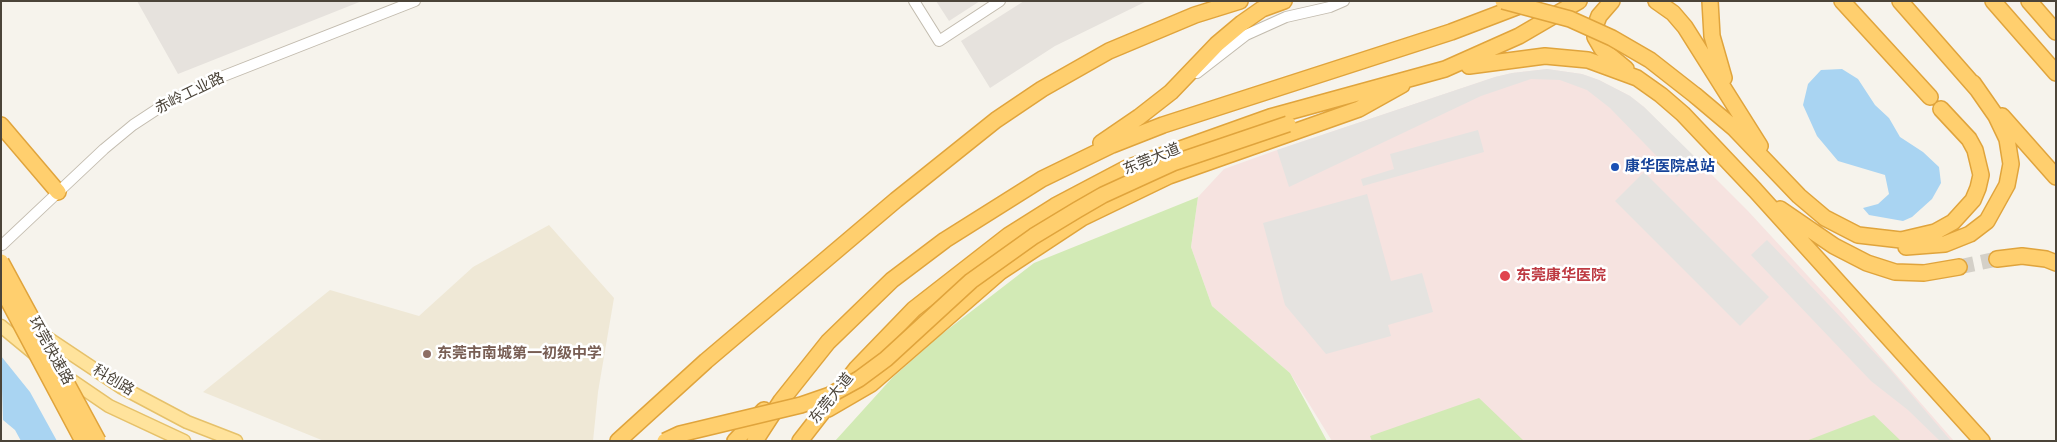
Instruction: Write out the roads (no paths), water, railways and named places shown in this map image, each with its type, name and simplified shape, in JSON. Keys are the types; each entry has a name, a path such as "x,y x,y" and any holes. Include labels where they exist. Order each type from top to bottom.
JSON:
{"highway":[{"path":"618,441 706,361 858,232 996,120 1042,89 1109,51 1186,18 1240,1"},
{"path":"1042,179 1139,117 1170,92 1216,44 1242,23 1262,9 1284,1"},
{"path":"1503,1 1570,19 1612,38 1650,60 1734,128 1784,180 1825,218 1858,235 1893,246 1920,247 1945,244 1970,234 1986,221 2007,185 2011,164 2006,139 1996,116 1973,83"},
{"name":"东莞大道","path":"755,441 798,379 828,342 892,280 945,240 1042,179 1112,145 1163,125 1451,32 1531,1"},
{"name":"东莞大道","path":"800,441 818,415 856,369 914,309 1009,235 1055,206 1127,168 1182,147 1270,117 1353,93 1411,80 1489,51 1579,1"},
{"path":"1612,1 1599,16 1596,24 1595,37 1602,49 1683,114 1755,190 1982,441"},
{"path":"1656,1 1673,13 1685,27 1784,180"},
{"path":"1710,1 1712,36 1720,68 1737,109"},
{"path":"1842,1 1930,97"},
{"path":"1900,1 2056,176"},
{"path":"1993,1 2056,73"},
{"path":"2029,1 2056,32"},
{"path":"1426,75 1507,60 1545,56 1588,60 1637,78"},
{"path":"665,441 680,434 801,405 830,395 859,379 886,359 971,282 1034,236 1102,195 1173,164 1411,80"},
{"path":"818,415 871,384 1000,272 1082,218 1177,173 1359,109 1411,80"},
{"path":"1858,235 1901,240 1922,236 1953,222 1973,200 1981,175 1975,150 1969,139 1941,109"},
{"path":"1,125 58,192"},
{"path":"1755,190 1807,228 1867,263 1895,272 1924,273 1959,267"},
{"path":"1996,259 2022,256 2046,259 2056,263"},
{"name":"环莞快速路","path":"1,262 98,441"},
{"name":"环莞快速路","path":"1,287 83,441"},
{"path":"735,441 774,399 798,379"}],"main road":[{"name":"科创路","path":"1,300 36,330 121,387 187,422 236,441"},
{"name":"科创路","path":"1,326 68,379 109,406 184,441"}],"street":[{"name":"赤岭工业路","path":"2,246 118,136 149,114 181,95 415,1"},
{"path":"914,1 939,41 1000,1"},
{"path":"1170,92 1246,36 1286,17 1330,7 1344,1"}],"water":[{"path":"1842,69 1858,79 1875,105 1889,118 1900,137 1923,152 1939,167 1941,183 1932,199 1912,217 1903,221 1869,215 1863,208 1878,204 1889,194 1885,175 1838,161 1817,136 1803,105 1808,84 1821,70"},
{"path":"1,356 30,392 57,441 21,441 15,430 3,420"}],"tunnel":[{"path":"1959,267 1997,259"}],"place":[{"name":"康华医院总站","path":"1615,167"},
{"name":"东莞康华医院","path":"1505,276"},
{"name":"东莞市南城第一初级中学","path":"427,354"}]}
